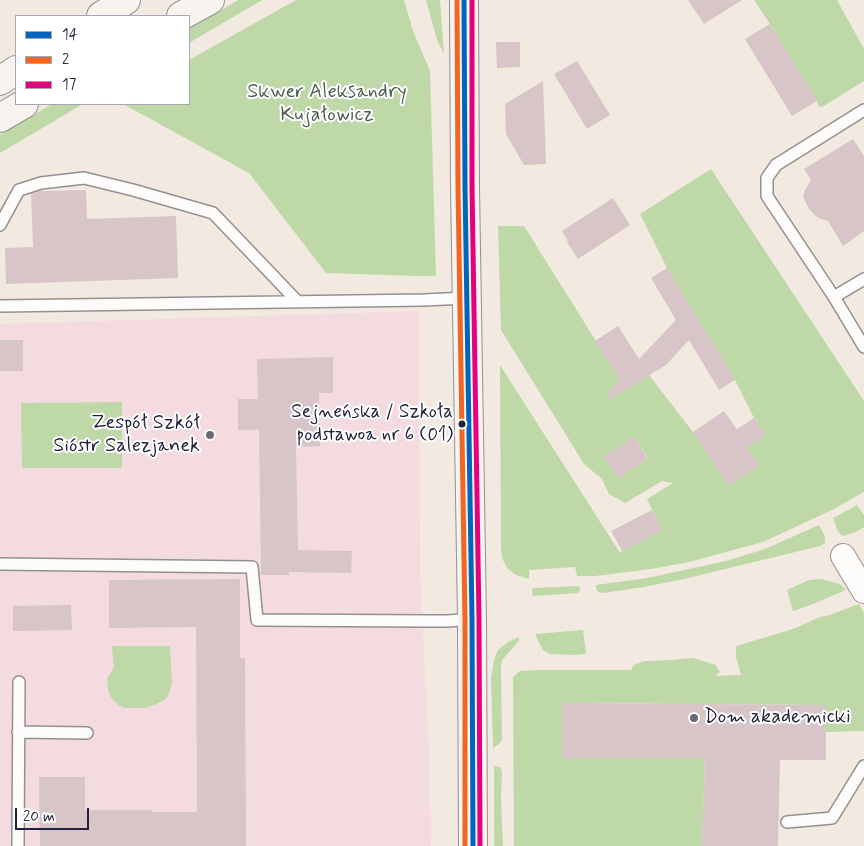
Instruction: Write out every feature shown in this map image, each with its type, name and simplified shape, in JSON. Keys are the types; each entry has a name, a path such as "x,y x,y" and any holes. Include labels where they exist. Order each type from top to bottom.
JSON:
{"street":[{"path":"103,15 126,0"},
{"path":"183,15 210,0"},
{"path":"464,0 464,187 472,618 473,846"},
{"path":"0,81 15,71"},
{"path":"0,118 22,105"},
{"path":"844,556 864,591"}],"lane":[{"path":"864,110 776,165 766,178 767,196 834,297 864,348"},
{"path":"0,225 19,190 41,183 84,178 133,190 213,213 298,302"},
{"path":"834,297 864,279"},
{"path":"0,306 466,298"},
{"path":"0,564 252,567 257,620 435,621 472,618"},
{"path":"18,846 19,682"},
{"path":"18,732 87,733"},
{"path":"787,822 832,818 864,766"}],"shaded area":[{"path":"419,311 420,573 429,756 431,846 0,846 0,324"}],"green space":[{"path":"238,0 262,0 190,42 190,28"},
{"name":"Skwer Aleksandry Kujałowicz","path":"296,0 404,0 413,31 430,71 436,276 326,273 249,173 125,105 190,105 190,59"},
{"path":"426,0 440,0 444,54 437,40"},
{"path":"754,0 837,0 864,49 864,81 822,107 818,106 817,101"},
{"path":"50,105 81,105 0,153 0,135"},
{"path":"711,169 864,401 864,492 832,510 763,542 689,562 595,576 577,576 575,567 529,570 529,579 516,575 505,564 501,549 500,365 620,553 662,530 647,499 673,483 662,481 625,503 609,494 602,479 584,464 501,330 498,226 524,226 626,389 649,375 693,432 729,485 759,465 747,447 765,434 754,418 735,380 667,268 640,214","holes":["634,437 648,458 618,478 604,456"]},
{"path":"122,402 122,468 22,468 21,403"},
{"path":"857,505 864,515 864,527 843,536 838,532 833,518"},
{"path":"819,525 825,536 825,543 820,546 644,587 603,593 598,592 596,588 596,585 647,578 726,561 765,549"},
{"path":"821,579 840,584 846,590 793,611 787,590 809,580"},
{"path":"579,586 580,590 578,593 533,596 532,591 533,588"},
{"path":"859,604 864,613 864,731 826,732 826,705 562,703 562,758 705,758 702,846 514,846 513,677 520,671 631,670 634,665 645,661 693,658 716,665 720,672 715,676 741,675 736,657 736,646 793,629 820,617"},
{"path":"583,630 586,654 550,654 543,650 535,634"},
{"path":"519,637 519,641 502,660 502,740 493,748 491,678 494,660 498,650 508,642"},
{"path":"112,646 170,646 172,684 168,696 164,700 145,708 124,708 117,704 111,698 107,679 114,667"},
{"path":"494,766 500,767 502,771 503,846 494,846"}],"building":[{"path":"688,0 742,0 704,24"},
{"path":"770,24 817,101 792,116 745,39"},
{"path":"496,42 520,42 520,67 497,68"},
{"path":"577,61 610,115 587,129 554,74"},
{"path":"543,81 546,164 524,165 506,134 505,104"},
{"path":"853,139 864,156 864,231 843,246 828,221 818,218 809,209 803,197 811,180 804,169"},
{"path":"86,190 87,219 176,216 178,278 6,284 5,248 33,247 31,194 39,191"},
{"path":"613,198 630,225 578,259 562,231"},
{"path":"667,268 735,380 719,390 689,340 666,365 611,399 607,394 620,380 595,341 618,326 639,359 676,320 651,278"},
{"path":"0,340 23,340 23,371 0,371"},
{"path":"333,357 333,393 319,393 320,446 296,447 298,550 352,551 351,573 289,572 289,575 261,575 259,430 238,430 238,399 258,399 257,359"},
{"path":"724,411 737,429 754,418 766,435 747,447 759,465 729,486 693,432"},
{"path":"634,437 648,459 618,478 604,456"},
{"path":"652,510 662,530 622,551 611,531"},
{"path":"240,579 240,658 245,658 246,846 40,846 39,777 85,777 85,810 197,812 196,627 109,628 109,580"},
{"path":"71,605 72,630 13,631 13,606"},
{"name":"Dom akademicki","path":"562,703 826,705 826,760 780,760 778,846 702,846 705,758 562,758"}],"transit line":[{"name":"2","path":"457,0 465,619 465,846"},
{"name":"14","path":"464,0 473,846"},
{"name":"17","path":"472,0 472,187 479,619 480,846"}],"place":[{"name":"Sejneńska / Szkoła podstawoa nr 6 (01)","path":"462,424"},
{"name":"Zespół Szkół Sióstr Salezjanek","path":"210,435"},
{"name":"Dom akademicki","path":"694,718"}]}
